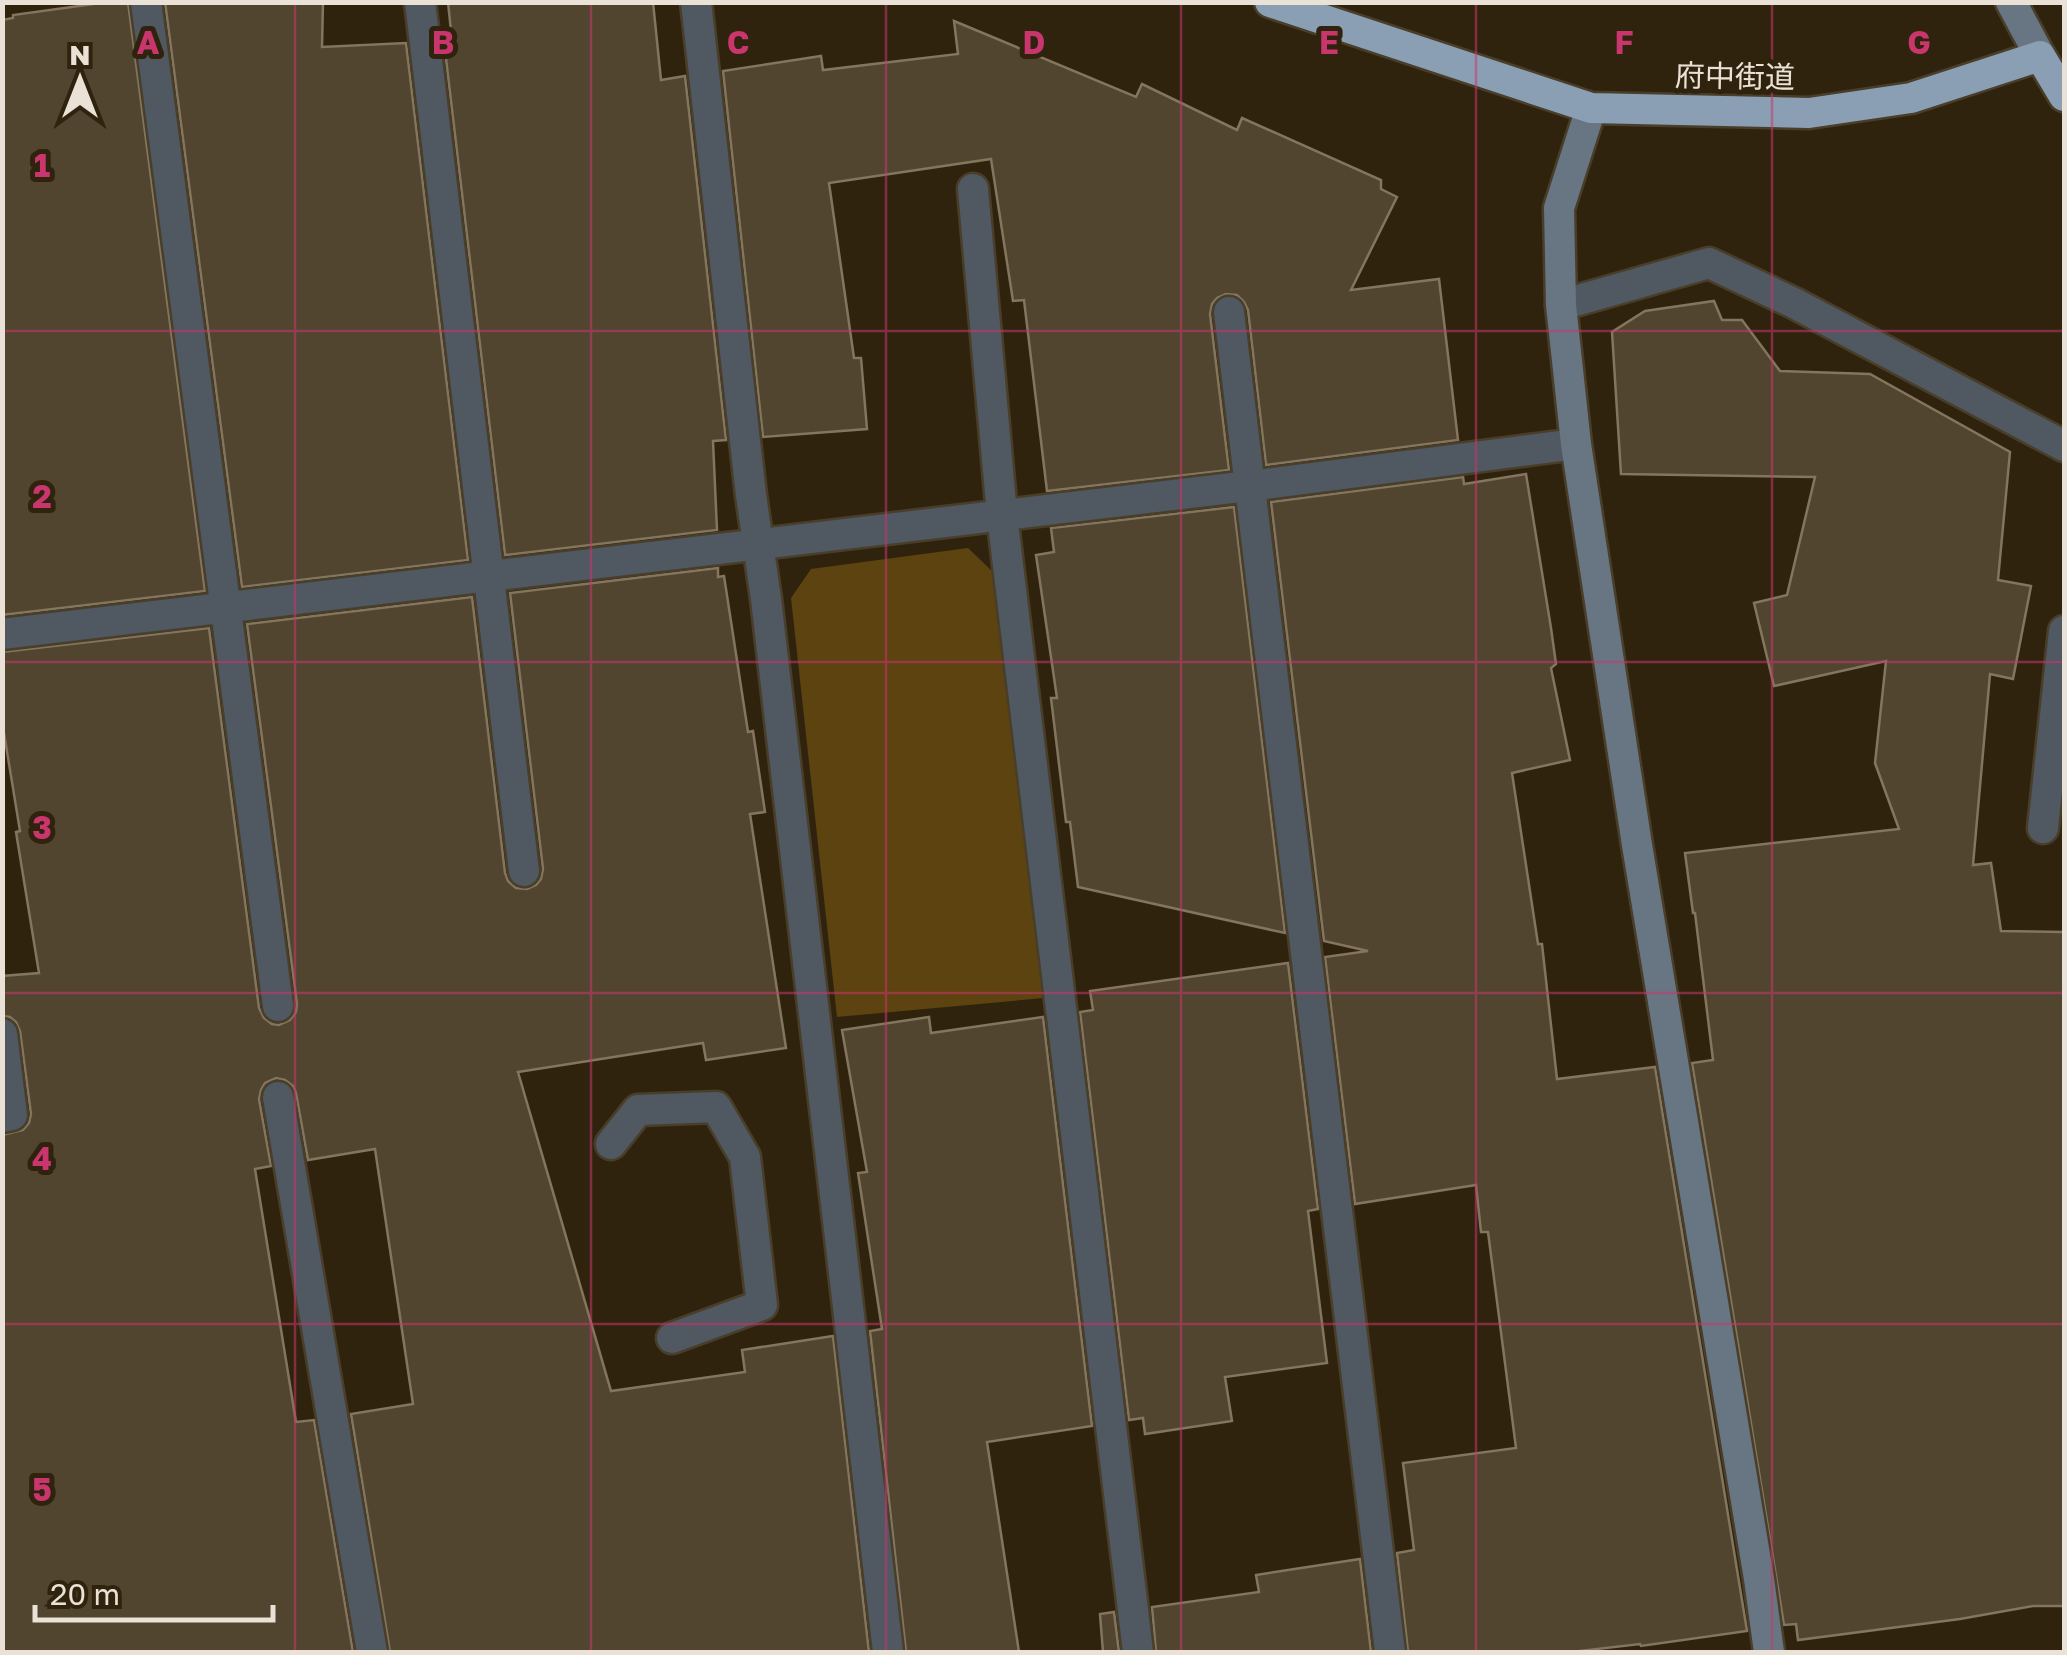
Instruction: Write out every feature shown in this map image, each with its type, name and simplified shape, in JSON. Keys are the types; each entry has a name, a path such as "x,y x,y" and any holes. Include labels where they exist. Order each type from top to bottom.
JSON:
{"highway":[{"name":"府中街道","path":"1270,2 1591,108 1809,113 1911,98 2040,56"},
{"path":"2040,56 2064,96"}],"street":[{"path":"146,2 278,1006"},
{"path":"420,2 524,871"},
{"path":"696,2 888,1652"},
{"path":"2012,2 2040,56"},
{"path":"1591,108 1559,208 1561,305 1576,444 1636,845 1760,1579 1768,1652"},
{"path":"973,189 1002,515 1138,1652"},
{"path":"1561,305 1709,263 1794,303 2064,446"},
{"path":"1229,312 1390,1652"},
{"path":"2,634 1576,444"},
{"path":"2043,828 2064,630"},
{"path":"2,1034 12,1115 2,1116"},
{"path":"278,1096 372,1652"},
{"path":"611,1144 638,1110 716,1107 745,1157 762,1305 672,1338"}],"shaded area":[{"path":"968,548 993,572 1044,998 837,1017 791,598 811,569"}],"building":[{"path":"128,2 205,591 2,615 2,20 13,15"},
{"path":"165,2 323,2 322,47 406,43 468,560 242,587"},
{"path":"448,2 653,2 661,80 685,76 726,440 713,441 717,530 505,555 444,42 452,41"},
{"path":"954,21 1136,97 1142,84 1237,130 1242,118 1381,180 1381,189 1397,197 1351,290 1439,279 1458,440 1266,465 1248,310 1237,295 1226,294 1212,304 1210,314 1229,470 1047,491 1024,300 1013,301 991,159 829,183 854,358 861,358 867,429 763,437 723,71 821,56 823,70 958,54"},
{"path":"1714,301 1722,320 1742,320 1780,371 1870,374 2010,452 1998,580 2031,586 2013,679 1990,674 1973,865 1991,863 2001,931 2064,932 2064,1606 2033,1606 1798,1640 1796,1624 1784,1625 1692,1063 1713,1060 1685,853 1899,829 1875,763 1886,661 1774,686 1754,603 1787,595 1815,477 1621,474 1612,332 1645,311"},
{"path":"1526,474 1556,664 1551,668 1570,760 1512,773 1538,944 1542,944 1557,1079 1655,1067 1747,1631 1571,1652 1408,1652 1397,1553 1414,1550 1403,1463 1516,1448 1488,1232 1481,1232 1476,1185 1355,1204 1325,957 1368,951 1324,941 1271,502 1463,477 1464,484"},
{"path":"1234,507 1285,933 1078,887 1051,698 1057,698 1036,555 1054,552 1051,528"},
{"path":"718,568 718,577 724,576 748,732 753,731 765,812 750,814 786,1048 706,1060 703,1043 518,1072 611,1391 745,1372 742,1350 833,1336 869,1652 390,1652 351,1414 413,1404 375,1149 308,1160 296,1093 285,1080 276,1078 265,1083 259,1099 271,1166 255,1169 296,1422 314,1420 353,1652 2,1652 2,1135 23,1130 31,1114 20,1031 10,1017 2,1016 2,976 39,973 2,721 2,652 209,628 259,1008 264,1018 279,1025 290,1020 297,1004 247,624 472,597 505,873 516,888 527,889 541,879 543,869 510,593"},
{"path":"1288,963 1318,1209 1308,1211 1327,1363 1225,1377 1232,1421 1145,1434 1143,1418 1129,1420 1080,1012 1093,1010 1090,991"},
{"path":"929,1017 931,1033 1043,1017 1092,1426 987,1442 1019,1652 906,1652 870,1331 882,1329 858,1173 867,1172 842,1030"},
{"path":"1360,1559 1371,1652 1156,1652 1152,1607 1259,1592 1256,1575"},
{"path":"1114,1612 1119,1652 1103,1652 1100,1614"}]}
